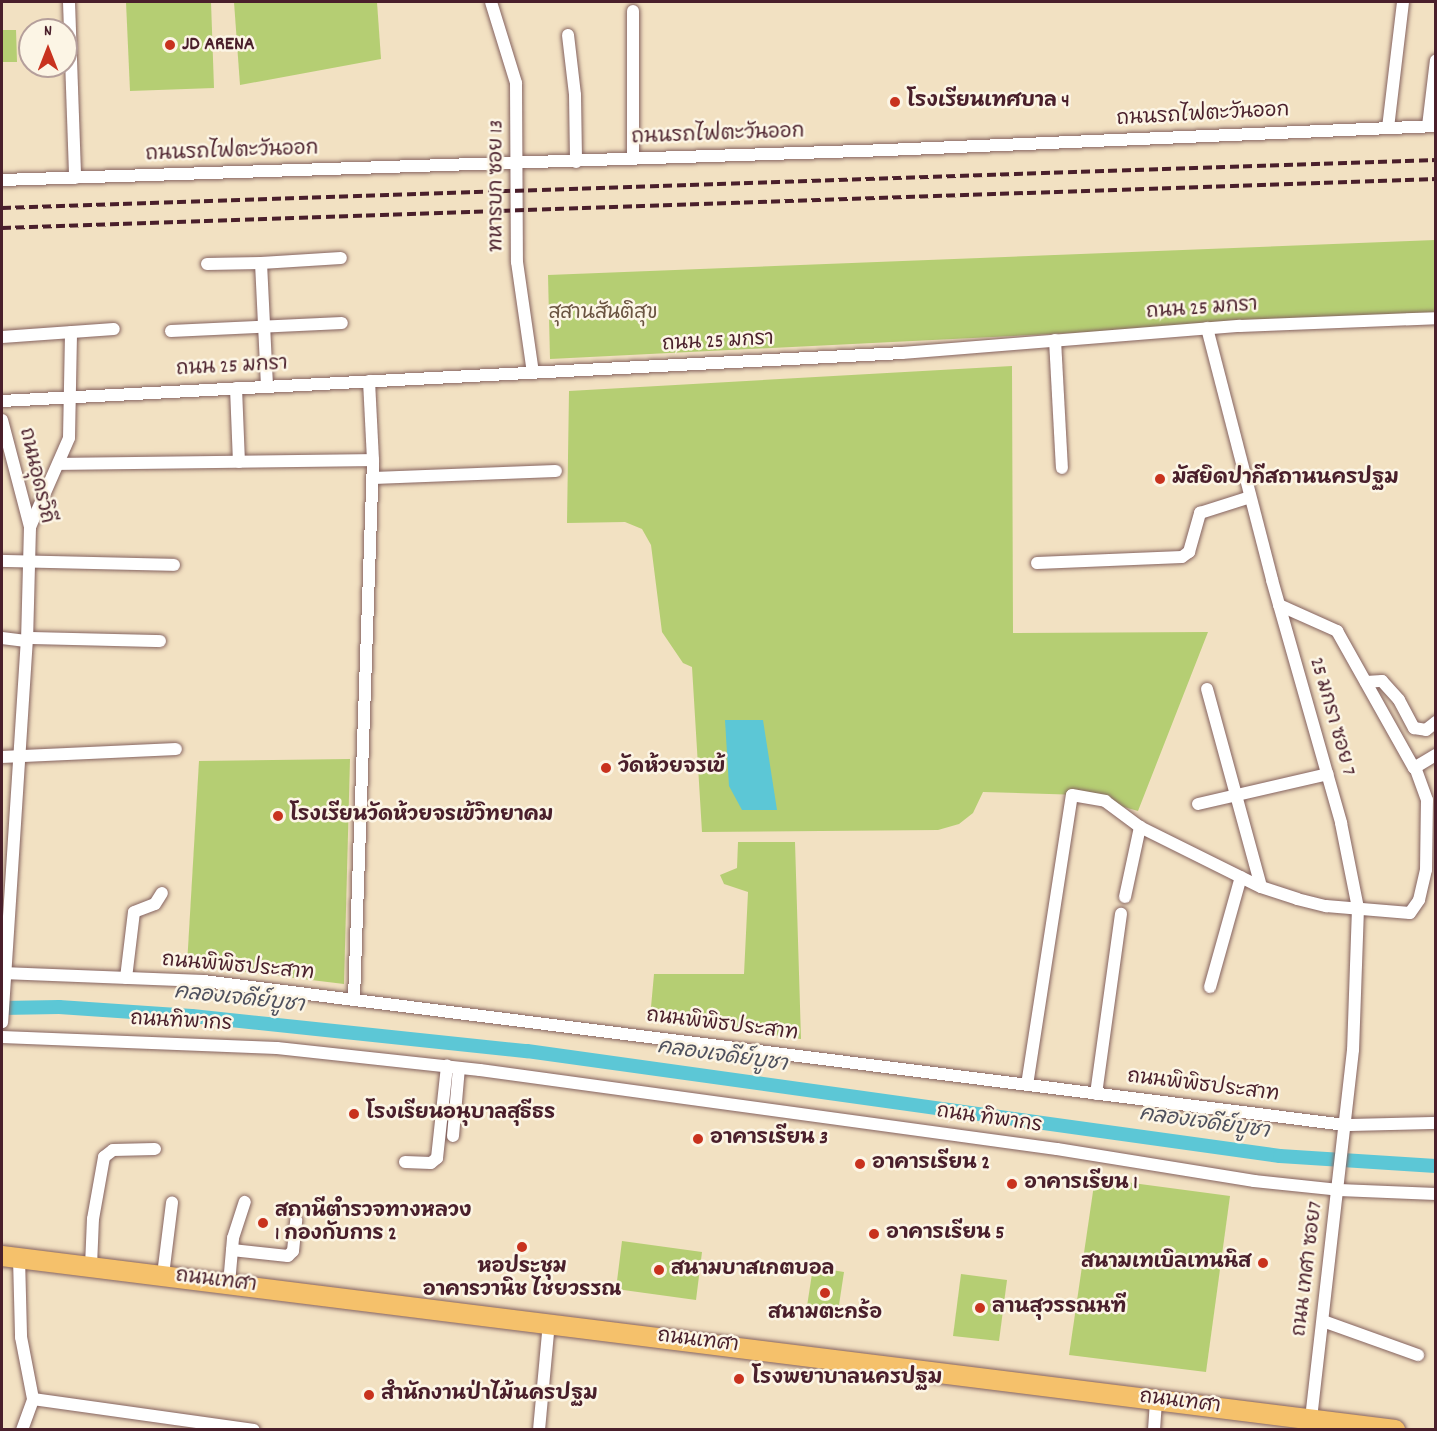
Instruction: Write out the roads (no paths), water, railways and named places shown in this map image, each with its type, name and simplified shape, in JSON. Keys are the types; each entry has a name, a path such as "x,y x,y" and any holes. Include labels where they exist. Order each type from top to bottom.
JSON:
{"main road":[{"name":"ถนนเทศา","path":"10,1257 1156,1400 1298,1422 1395,1430"}],"street":[{"path":"69,2 75,178"},
{"name":"ทหารบก ซอย 13","path":"491,2 516,83 517,262 533,374"},
{"path":"1388,128 1403,2"},
{"path":"633,10 633,159"},
{"path":"568,35 575,95 576,162"},
{"path":"1432,126 1436,60"},
{"name":"ถนนรถไฟตะวันออก","path":"2,180 576,162 1432,126"},
{"path":"207,264 341,258"},
{"path":"261,262 267,386"},
{"name":"ถนน 25 มกรา","path":"2,401 71,395 533,374 1207,328 1436,318"},
{"path":"171,331 342,323"},
{"name":"25 มกรา ซอย 7","path":"1207,328 1279,605 1328,774 1358,908 1353,1050 1345,1131"},
{"path":"2,337 114,329"},
{"path":"30,527 69,438 71,332"},
{"path":"1054,340 1062,468"},
{"path":"354,999 373,478 369,381"},
{"path":"236,388 239,462"},
{"name":"ถนนอุดรวิถี","path":"2,420 30,527 27,640 19,758 6,885 2,1022"},
{"path":"59,464 373,460"},
{"path":"373,478 556,471"},
{"path":"1037,563 1182,557 1189,552 1200,513 1250,497"},
{"path":"2,561 174,565"},
{"path":"1027,1085 1072,795 1105,801 1140,827 1261,886 1326,906 1410,913 1415,910 1426,870 1427,800 1416,769 1337,631 1279,605"},
{"path":"2,638 160,641"},
{"path":"1366,682 1382,681 1399,700 1414,728 1426,730 1436,722"},
{"path":"1207,688 1261,886"},
{"path":"2,757 177,749"},
{"path":"1416,769 1436,756"},
{"path":"1198,804 1328,774"},
{"path":"1125,897 1140,827"},
{"path":"1210,987 1241,877"},
{"path":"126,978 134,912 151,907 162,893"},
{"path":"1096,1094 1121,914"},
{"name":"ถนนพิพิธประสาท","path":"3,973 204,981 1096,1094 1345,1131 1436,1123"},
{"name":"ถนนทิพากร","path":"2,1037 266,1047 537,1077"},
{"path":"453,1067 453,1136"},
{"path":"405,1162 431,1163 437,1158 453,1067"},
{"name":"ถนน ทิพากร","path":"537,1077 1339,1190 1436,1194"},
{"name":"ถนน เทศา ซอย7","path":"1298,1422 1323,1321 1345,1131"},
{"path":"91,1266 93,1219 104,1157 113,1150 155,1149"},
{"path":"229,1284 232,1250 245,1202"},
{"path":"163,1275 172,1203"},
{"path":"232,1250 288,1256 293,1251 296,1220"},
{"path":"10,1257 21,1337 33,1400 22,1430"},
{"path":"1323,1321 1418,1355"},
{"path":"539,1430 549,1323"},
{"path":"33,1400 254,1430"},
{"path":"1154,1430 1156,1400"}],"water":[{"path":"725,720 763,720 777,810 742,810 729,786"}],"waterway":[{"name":"คลองเจดีย์บูชา","path":"2,1008 59,1007 192,1016 527,1051 1280,1156 1436,1166"}],"railway":[{"path":"2,208 1436,160"},
{"path":"2,228 1436,179"}],"place":[{"name":"JD ARENA","path":"170,45"},
{"name":"โรงเรียนเทศบาล 4","path":"895,102"},
{"name":"มัสยิดปากีสถานนครปฐม","path":"1160,479"},
{"name":"วัดห้วยจรเข้","path":"606,768"},
{"name":"โรงเรียนวัดห้วยจรเข้วิทยาคม","path":"278,816"},
{"name":"โรงเรียนอนุบาลสุธีธร","path":"354,1114"},
{"name":"อาคารเรียน 3","path":"698,1139"},
{"name":"อาคารเรียน 2","path":"860,1164"},
{"name":"อาคารเรียน 1","path":"1012,1184"},
{"name":"สถานีตำรวจทางหลวง 1 กองกับการ 2","path":"263,1223"},
{"name":"อาคารเรียน 5","path":"874,1234"},
{"name":"หอประชุม อาคารวานิช ไชยวรรณ","path":"522,1247"},
{"name":"สนามเทเบิลเทนนิส","path":"1263,1263"},
{"name":"สนามบาสเกตบอล","path":"659,1270"},
{"name":"สนามตะกร้อ","path":"825,1293"},
{"name":"ลานสุวรรณนฑี","path":"980,1308"},
{"name":"โรงพยาบาลนครปฐม","path":"739,1379"},
{"name":"สำนักงานป่าไม้นครปฐม","path":"369,1395"}],"park label":[{"name":"สุสานสันติสุข","path":"603,314"}]}
